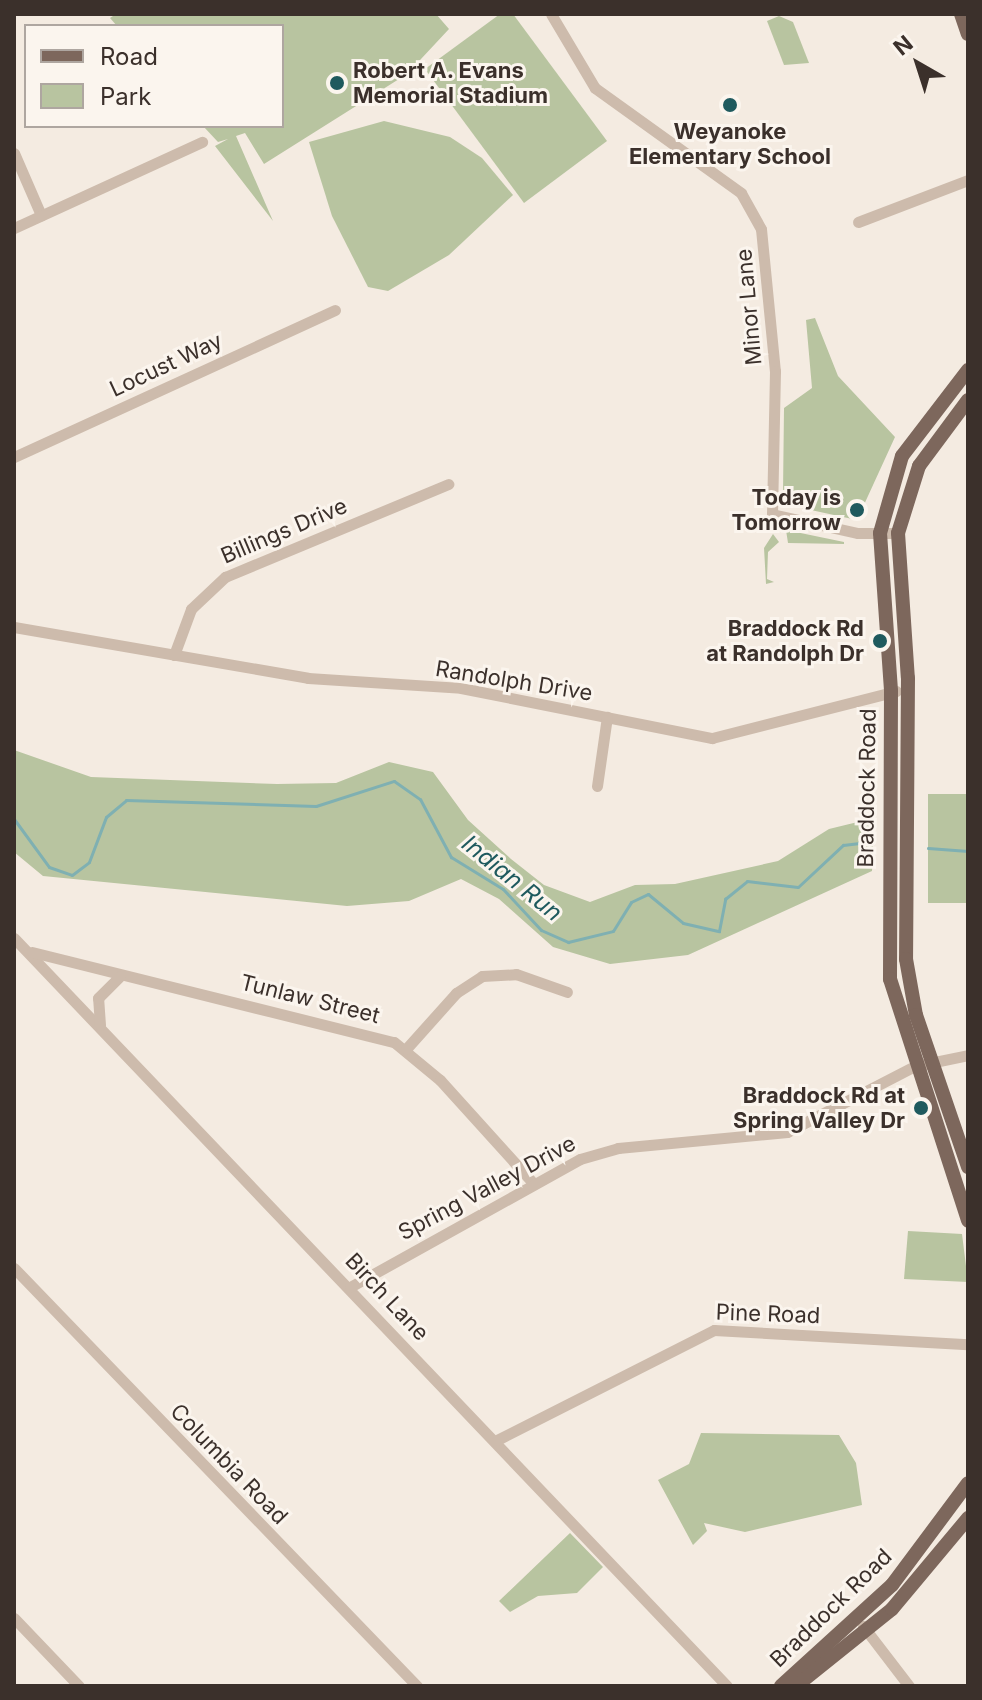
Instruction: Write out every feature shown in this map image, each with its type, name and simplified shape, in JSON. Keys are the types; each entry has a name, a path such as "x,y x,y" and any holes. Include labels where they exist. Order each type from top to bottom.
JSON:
{"main road":[{"path":"961,14 968,34"},
{"name":"Braddock Road","path":"968,370 902,456 880,533 891,691 888,958 915,1066 968,1221"},
{"name":"Braddock Road","path":"968,400 919,466 898,533 908,691 906,959 931,1062 968,1167"},
{"name":"Braddock Road","path":"796,1686 868,1632 964,1513 968,1483"},
{"name":"Braddock Road","path":"781,1686 857,1618 964,1513"}],"street":[{"name":"Minor Lane","path":"551,14 595,88 741,193 764,240 775,371 772,514 880,533 898,533"},
{"path":"14,228 202,142"},
{"path":"14,153 41,215"},
{"path":"858,222 968,180"},
{"name":"Locust Way","path":"14,457 335,310"},
{"name":"Billings Drive","path":"174,655 191,609 225,577 448,484"},
{"name":"Randolph Drive","path":"14,627 368,686 461,688 722,738 891,691 908,691"},
{"path":"597,786 607,717"},
{"name":"Birch Lane","path":"14,938 497,1440 727,1686"},
{"name":"Tunlaw Street","path":"24,948 120,976 367,1032 406,1049 533,1183"},
{"path":"406,1049 456,993 482,976 516,974 567,992"},
{"path":"102,1029 98,998 120,976"},
{"name":"Spring Valley Drive","path":"350,1287 533,1183 618,1148 787,1132 915,1066 968,1055"},
{"name":"Columbia Road","path":"14,1268 417,1686"},
{"name":"Pine Road","path":"497,1440 714,1330 968,1344"},
{"path":"14,1618 79,1686"},
{"path":"857,1618 909,1686"}],"green space":[{"name":"Robert A. Evans Memorial Stadium","path":"116,14 436,14 449,29 407,74 264,164 245,133 236,136 273,221 215,146 228,139 218,142 205,128 284,128 284,24 115,24 110,18"},
{"path":"500,14 513,14 607,141 524,203 425,69"},
{"path":"779,16 793,22 809,63 784,65 767,21"},
{"path":"384,121 450,137 482,158 513,195 449,255 388,291 368,287 332,216 309,142"},
{"path":"815,318 838,376 895,437 857,520 797,507 783,492 784,408 812,388 806,320"},
{"path":"786,530 844,542 844,544 788,543"},
{"path":"773,534 779,542 768,552 767,579 774,582 766,584 764,548"},
{"path":"14,750 91,777 277,784 336,783 389,762 433,772 468,820 511,859 544,885 590,902 635,885 675,884 778,861 829,829 874,818 872,871 688,955 610,964 553,947 499,899 461,879 409,901 347,906 43,876 14,852"},
{"path":"928,794 968,794 968,903 928,903"},
{"path":"908,1231 962,1234 968,1282 904,1279"},
{"path":"701,1433 839,1435 856,1463 862,1505 745,1532 704,1523 707,1531 693,1545 658,1480 689,1464"},
{"path":"570,1533 603,1567 577,1593 538,1596 510,1612 499,1601"}],"waterway":[{"name":"Indian Run","path":"14,819 49,867 72,875 89,862 106,817 126,800 316,806 394,781 420,799 451,857 503,889 541,930 568,942 613,931 631,902 648,894 683,923 719,931 725,899 747,881 798,887 843,845 866,842"},
{"name":"Indian Run","path":"928,848 968,851"}],"place":[{"name":"Robert A. Evans Memorial Stadium","path":"337,83"},
{"name":"Weyanoke Elementary School","path":"730,105"},
{"name":"Today is Tomorrow","path":"857,510"},
{"name":"Braddock Rd at Randolph Dr","path":"880,641"},
{"name":"Braddock Rd at Spring Valley Dr","path":"921,1108"}]}
